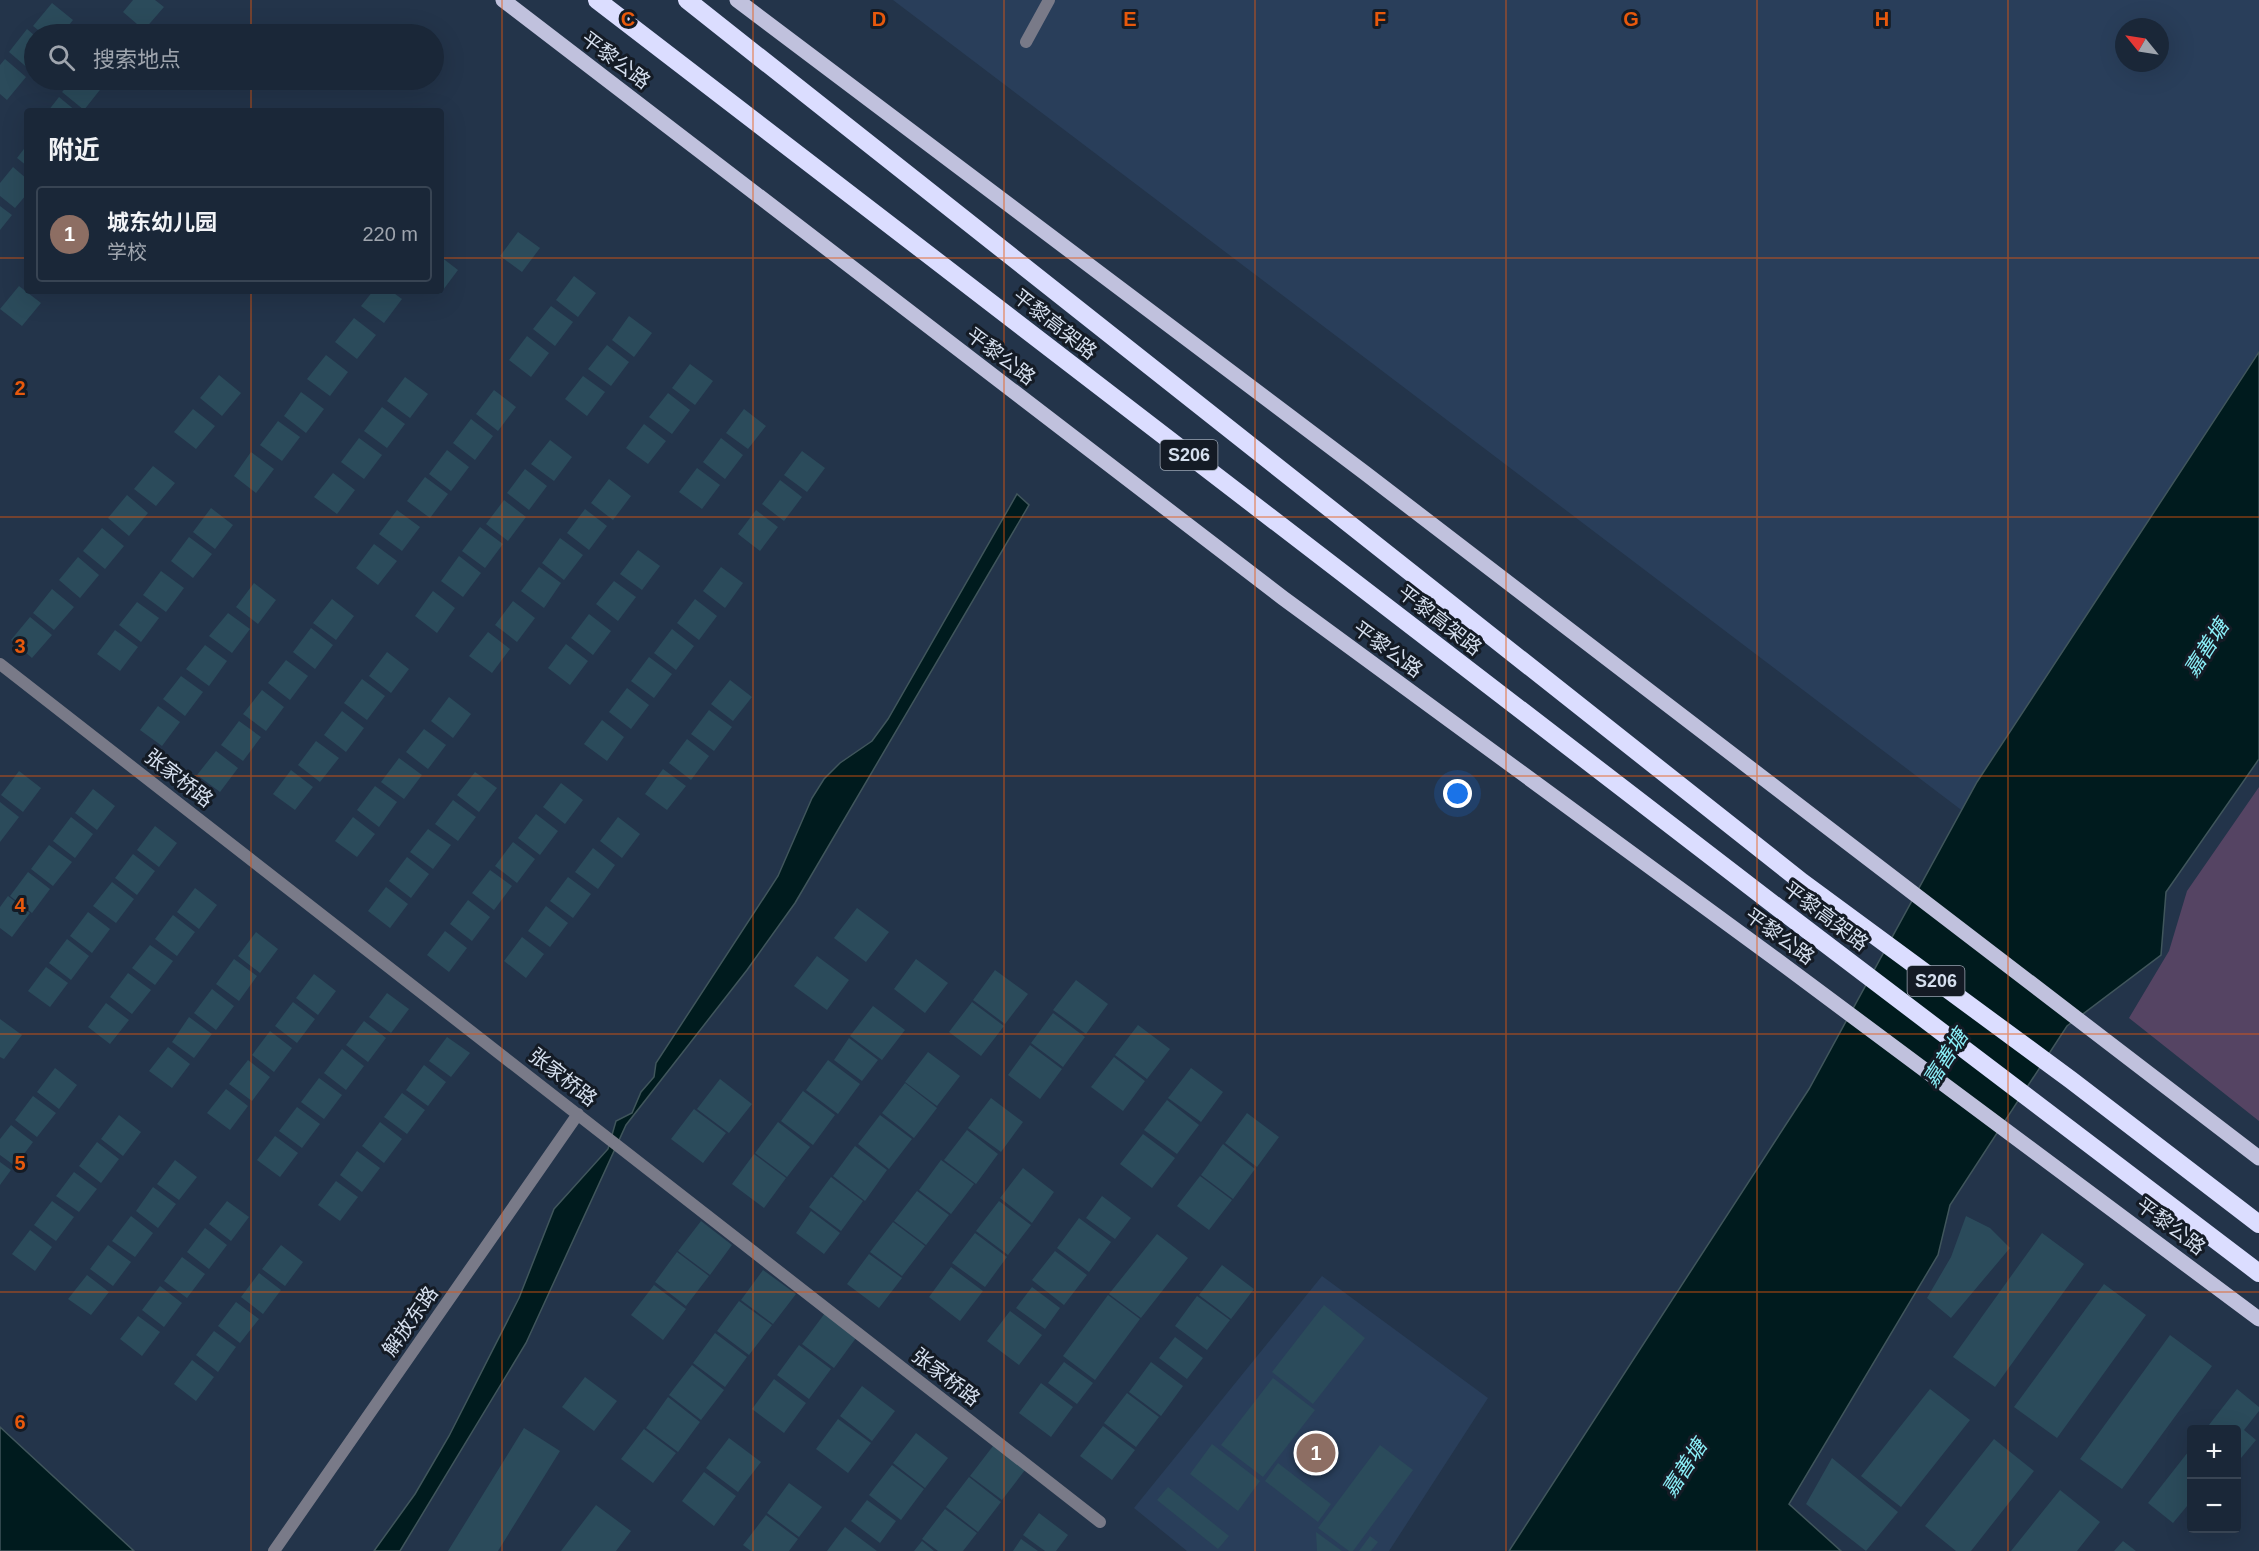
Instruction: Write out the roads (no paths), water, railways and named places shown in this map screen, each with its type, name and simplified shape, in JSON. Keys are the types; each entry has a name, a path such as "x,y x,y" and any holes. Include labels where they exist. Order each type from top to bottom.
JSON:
{"highway":[{"name":"平黎高架路","path":"597,0 1780,910 2259,1273"},
{"name":"平黎高架路","path":"687,0 1802,882 2061,1073 2259,1224"}],"main road":[{"name":"平黎公路","path":"502,0 1283,598 1778,960 2259,1319"},
{"path":"737,0 1355,465 2259,1158"}],"street":[{"path":"1026,42 1049,0"},
{"name":"张家桥路","path":"0,664 1100,1522"},
{"name":"解放东路","path":"274,1551 578,1113"}],"water":[{"name":"嘉善塘","path":"2259,352 2259,759 2166,892 2161,955 2067,1026 1950,1205 1938,1255 1789,1504 1841,1551 1509,1551 1809,1089 1977,782"},
{"path":"1017,494 1029,505 795,903 747,970 626,1125 526,1343 400,1551 374,1551 415,1494 449,1436 519,1298 554,1209 608,1149 616,1121 632,1113 641,1092 654,1077 656,1063 778,876 812,798 824,779 840,763 872,741 888,719"},
{"path":"0,1427 134,1551 0,1551"}],"place":[{"name":"城东幼儿园","path":"1316,1453"}]}
